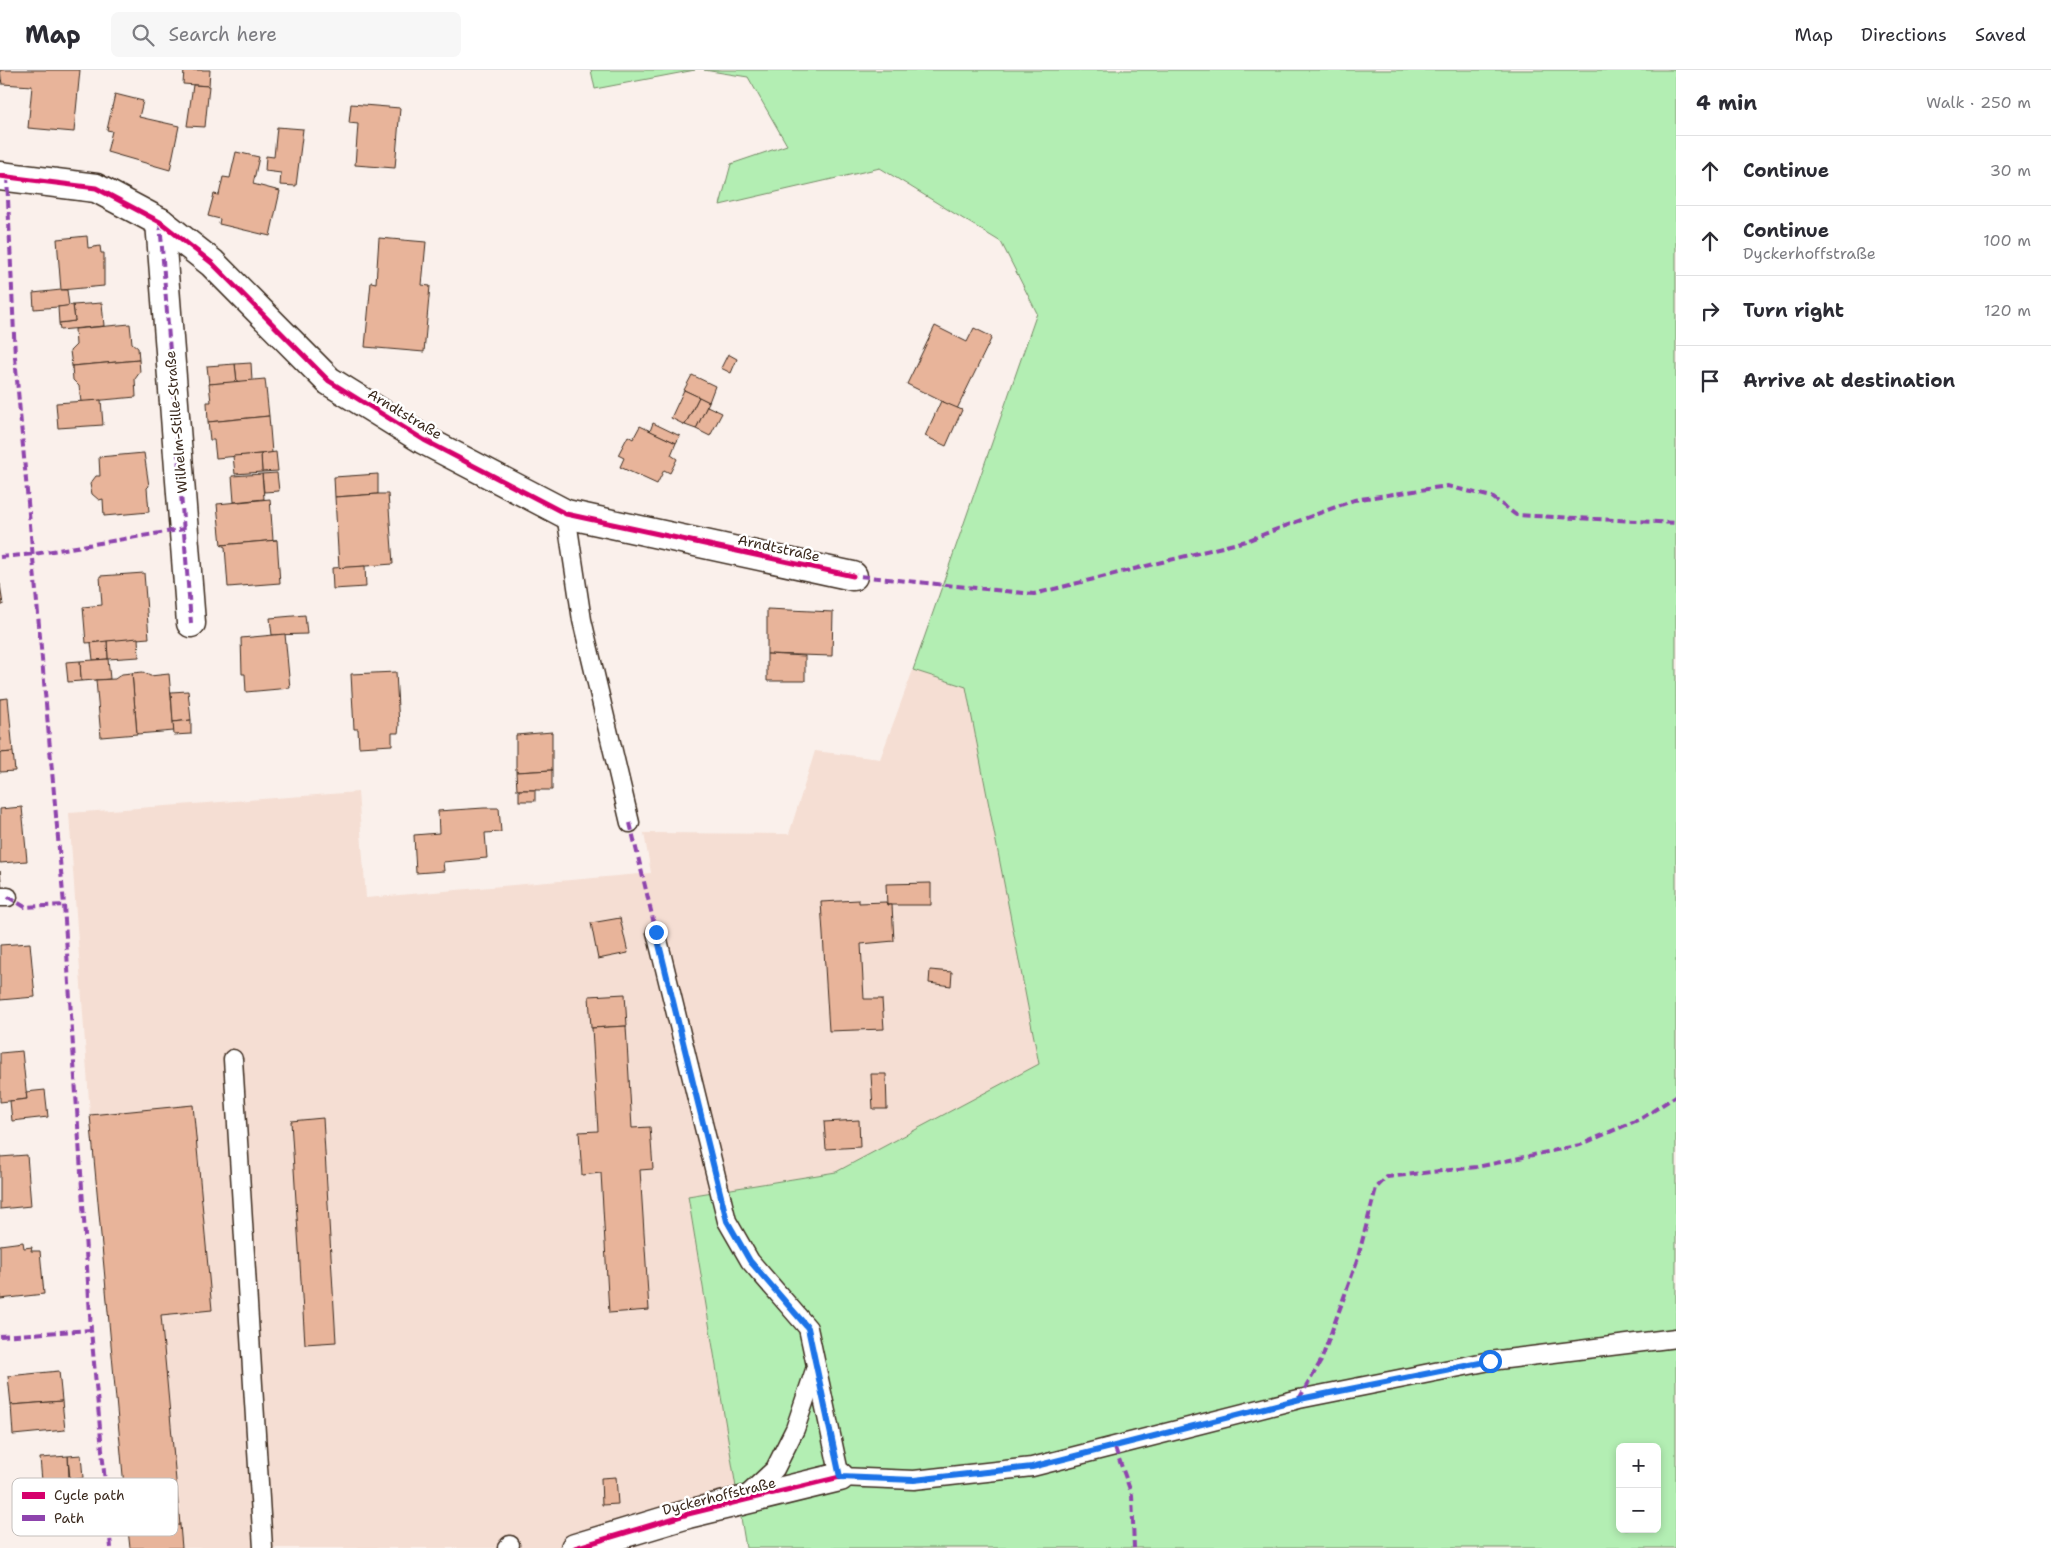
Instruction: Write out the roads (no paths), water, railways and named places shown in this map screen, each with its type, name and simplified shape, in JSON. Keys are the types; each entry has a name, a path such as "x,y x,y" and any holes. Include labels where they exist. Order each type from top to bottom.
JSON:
{"street":[{"name":"Arndtstraße","path":"0,176 96,188 160,222 212,263 329,381 424,440 566,514 853,576"},
{"name":"Wilhelm-Stille-Straße","path":"160,222 191,623"},
{"name":"Dyckerhoffstraße","path":"575,1548 688,1514 840,1477"}],"lane":[{"path":"566,514 582,620 630,823"},
{"path":"656,932 727,1221 750,1261 808,1328 840,1477"},
{"path":"233,1059 263,1548"},
{"name":"Dyckerhoffstraße","path":"840,1477 914,1480 1032,1467 1300,1399 1490,1361 1676,1338"},
{"path":"741,1501 775,1469 795,1429 816,1366"}]}
